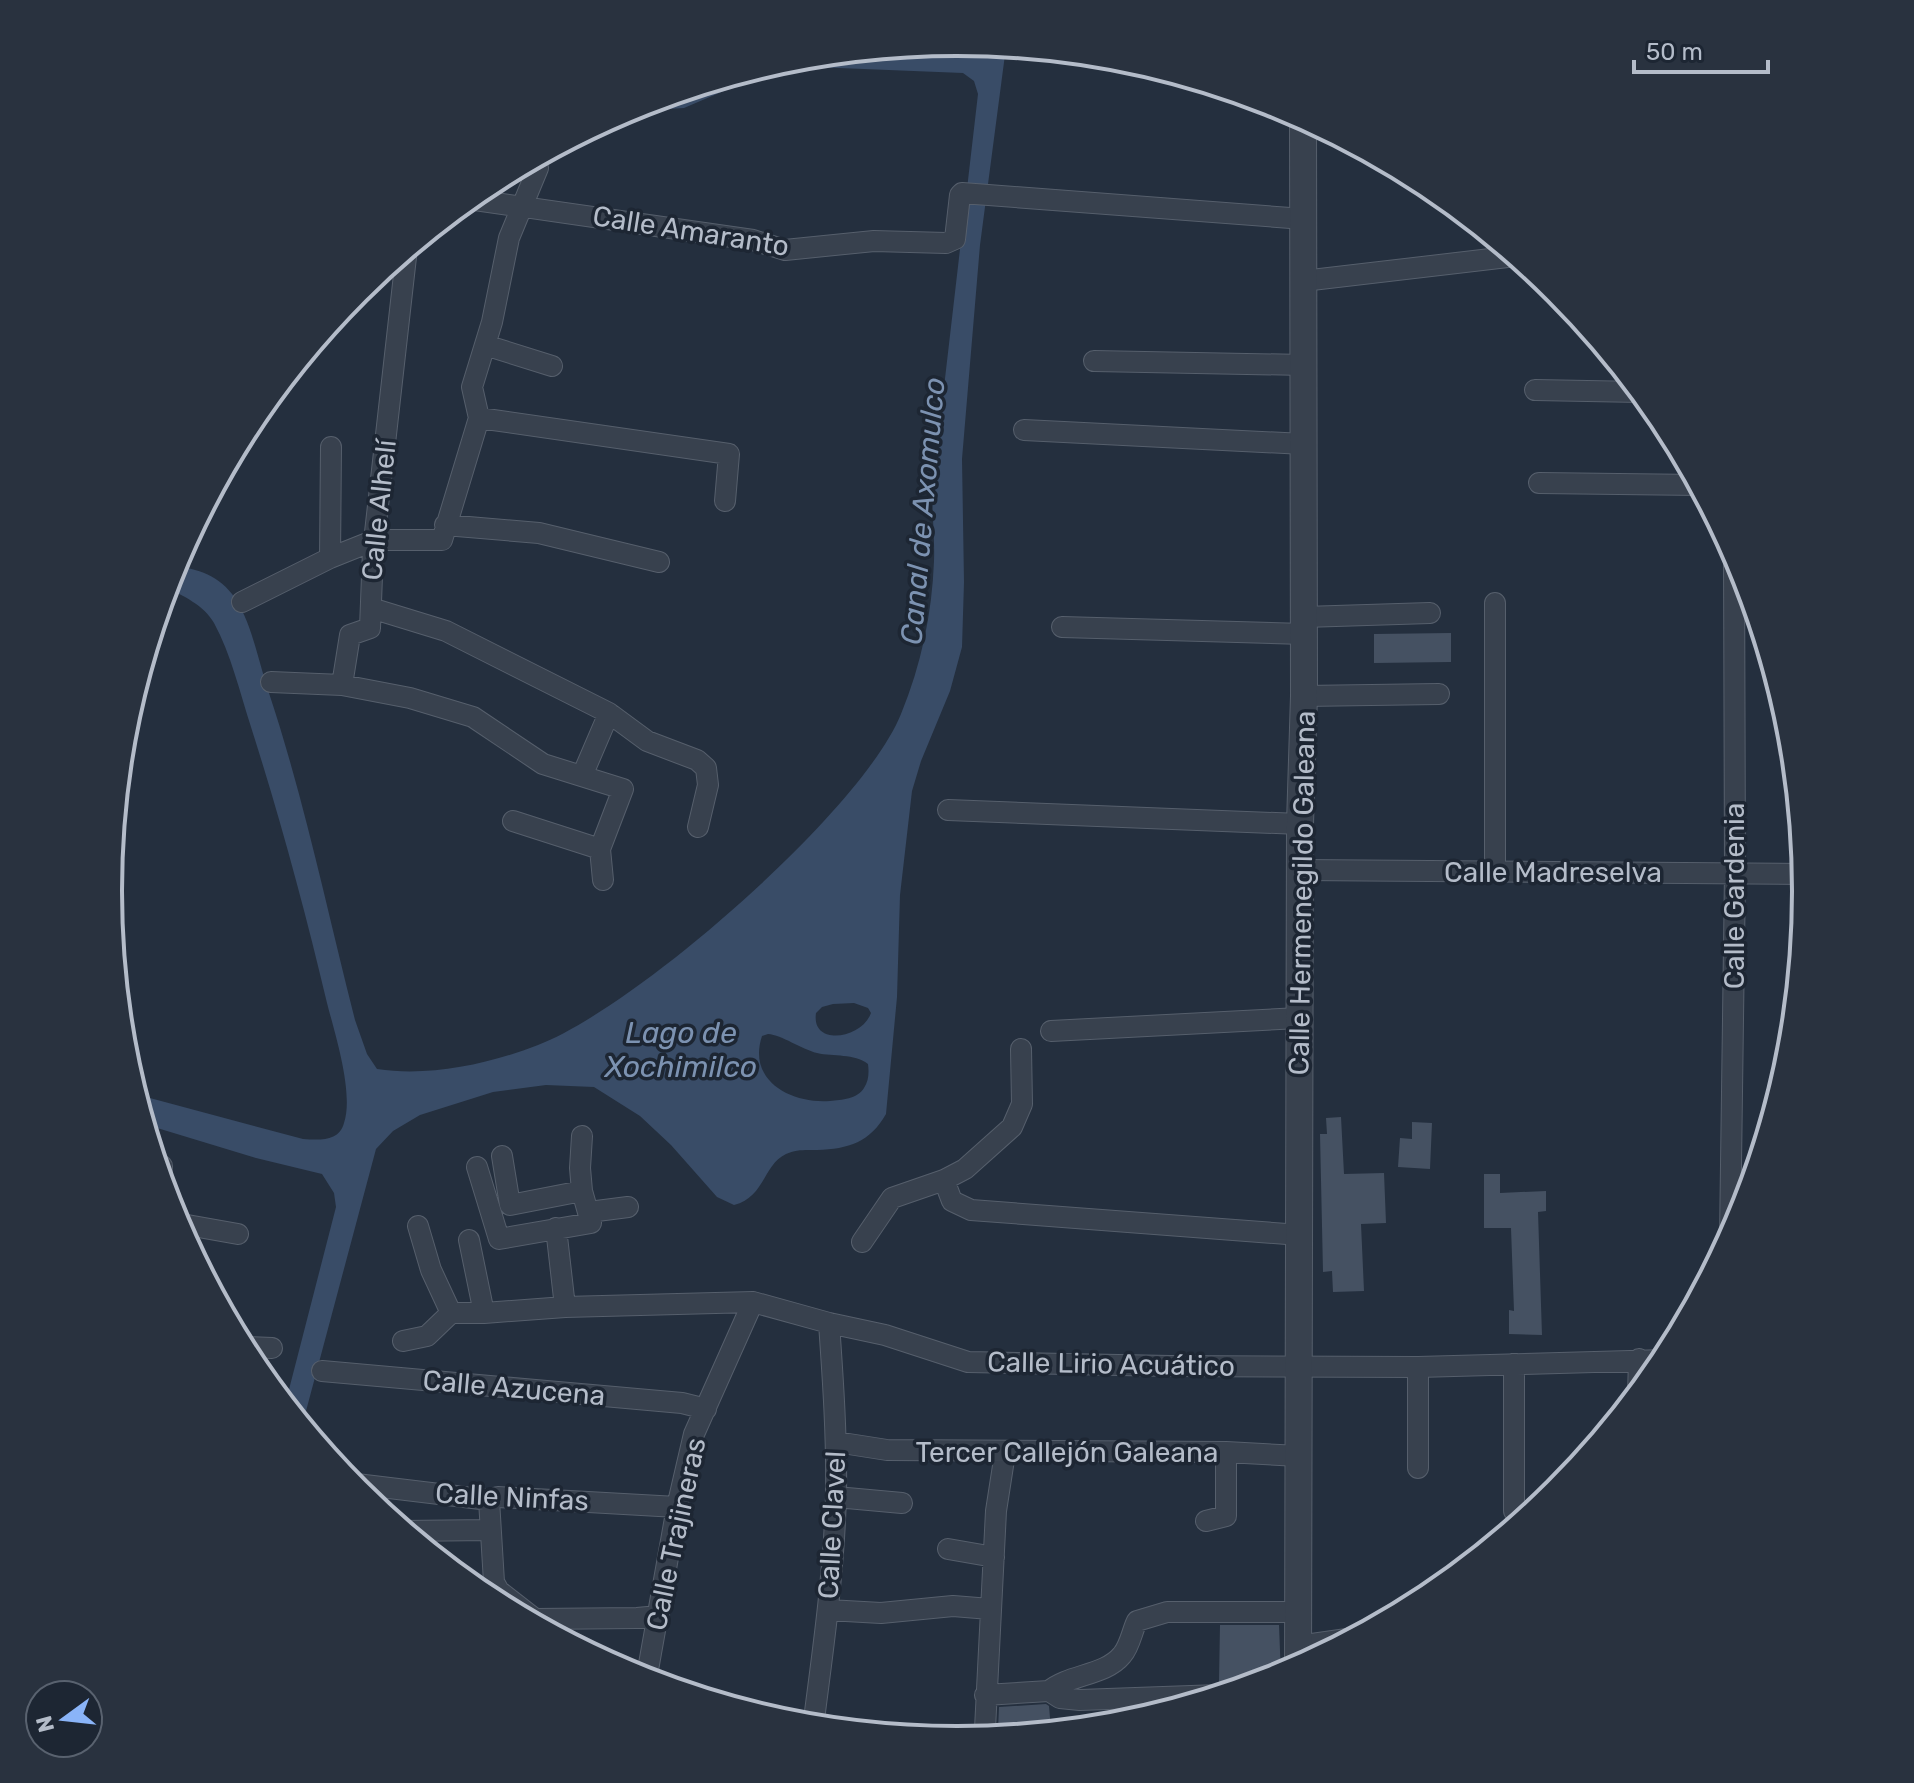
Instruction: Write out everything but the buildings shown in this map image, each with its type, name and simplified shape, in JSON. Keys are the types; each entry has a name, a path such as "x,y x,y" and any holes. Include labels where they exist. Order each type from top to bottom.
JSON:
{"street":[{"name":"Calle Hermenegildo Galeana","path":"1298,1654 1300,824 1304,696 1303,131"},
{"path":"242,602 330,558 375,540 442,540 479,418 472,387 485,345 509,238 538,169"},
{"name":"Calle Amaranto","path":"487,201 753,240 785,250 874,241 946,243 955,239 960,195 965,193 1304,219"},
{"path":"1303,281 1501,258"},
{"name":"Calle Alhelí","path":"342,685 350,635 370,628 375,540 405,264"},
{"path":"485,345 552,366"},
{"path":"1094,361 1304,365"},
{"path":"1535,390 1626,392"},
{"path":"479,418 729,454 725,501"},
{"path":"1024,430 1304,444"},
{"path":"330,558 331,447"},
{"path":"1539,483 1687,485"},
{"path":"445,525 539,533 659,562"},
{"name":"Calle Gardenia","path":"1730,1207 1735,873 1734,586"},
{"path":"1495,603 1495,872"},
{"path":"371,608 446,631 609,713 647,741 697,760 706,768 708,785 698,827"},
{"path":"1062,627 1304,625 1430,613"},
{"path":"271,682 342,685 410,698 473,717 543,764 623,789 600,849 603,880"},
{"path":"1304,696 1439,694"},
{"path":"582,776 609,713"},
{"path":"948,810 1300,824"},
{"path":"513,821 600,849"},
{"name":"Calle Madreselva","path":"1301,870 1792,874"},
{"path":"1051,1031 1299,1018"},
{"path":"862,1242 892,1198 944,1180 965,1169 1012,1127 1022,1104 1021,1049"},
{"path":"477,1167 499,1239 591,1223 582,1191 582,1136"},
{"path":"502,1156 510,1205 582,1191"},
{"path":"944,1180 952,1201 971,1210 1300,1235"},
{"path":"589,1212 628,1207"},
{"path":"192,1226 238,1234"},
{"path":"403,1341 427,1336 451,1313 431,1270 418,1226"},
{"path":"556,1228 565,1307"},
{"path":"469,1240 484,1313"},
{"name":"Calle Lirio Acuático","path":"451,1313 753,1302 885,1335 968,1362 1418,1367 1650,1359"},
{"name":"Calle Trajineras","path":"649,1668 677,1507 694,1434 753,1302"},
{"name":"Calle Clavel","path":"815,1714 828,1610 836,1497 829,1323"},
{"path":"257,1347 272,1348"},
{"path":"1639,1359 1639,1374"},
{"path":"1514,1364 1514,1511"},
{"path":"1418,1367 1418,1468"},
{"name":"Calle Azucena","path":"322,1371 682,1403 706,1409"},
{"name":"Tercer Callejón Galeana","path":"836,1442 887,1450 1226,1452 1299,1456"},
{"path":"1206,1521 1226,1516 1226,1452"},
{"path":"985,1726 996,1511 1005,1453"},
{"name":"Calle Ninfas","path":"370,1486 489,1500 498,1497 677,1507"},
{"path":"836,1497 902,1503"},
{"path":"489,1500 494,1582 498,1589"},
{"path":"419,1531 489,1530"},
{"path":"948,1549 994,1557"},
{"path":"828,1610 881,1613 953,1606 990,1609"},
{"path":"985,1695 1049,1691 1059,1683 1106,1666 1122,1656 1137,1621 1152,1614 1299,1612"},
{"path":"546,1619 659,1616"},
{"path":"1049,1691 1060,1698 1080,1700 1182,1696"}],"water":[{"name":"Lago de Xochimilco","path":"902,58 1005,58 980,245 962,459 962,647 950,691 912,791 900,895 897,997 886,1114 873,1131 849,1146 786,1154 773,1165 752,1195 734,1205 717,1197 671,1145 640,1116 594,1087 546,1085 493,1092 420,1115 393,1131 376,1149 305,1414 288,1392 336,1207 334,1193 322,1174 156,1128 148,1097 315,1140 338,1134 346,1111 342,1063 282,830 235,674 220,635 205,611 177,593 187,568 199,571 222,584 235,598 246,619 293,772 355,1020 367,1054 377,1069 438,1070 479,1063 538,1045 580,1024 685,950 795,852 878,755 901,714 920,658 931,600 933,482 978,94 974,81 963,73 822,67","holes":["854,1003 868,1008 871,1013 866,1022 848,1033 829,1035 821,1031 817,1024 816,1013 822,1007","762,1036 779,1037 817,1053 850,1057 868,1064 866,1085 853,1097 835,1101 815,1101 787,1094 767,1077 759,1052"]},
{"name":"Lago de Xochimilco","path":"738,85 684,108 664,109"}],"water label":[{"name":"Canal de Axomulco","path":"923,511"}]}
